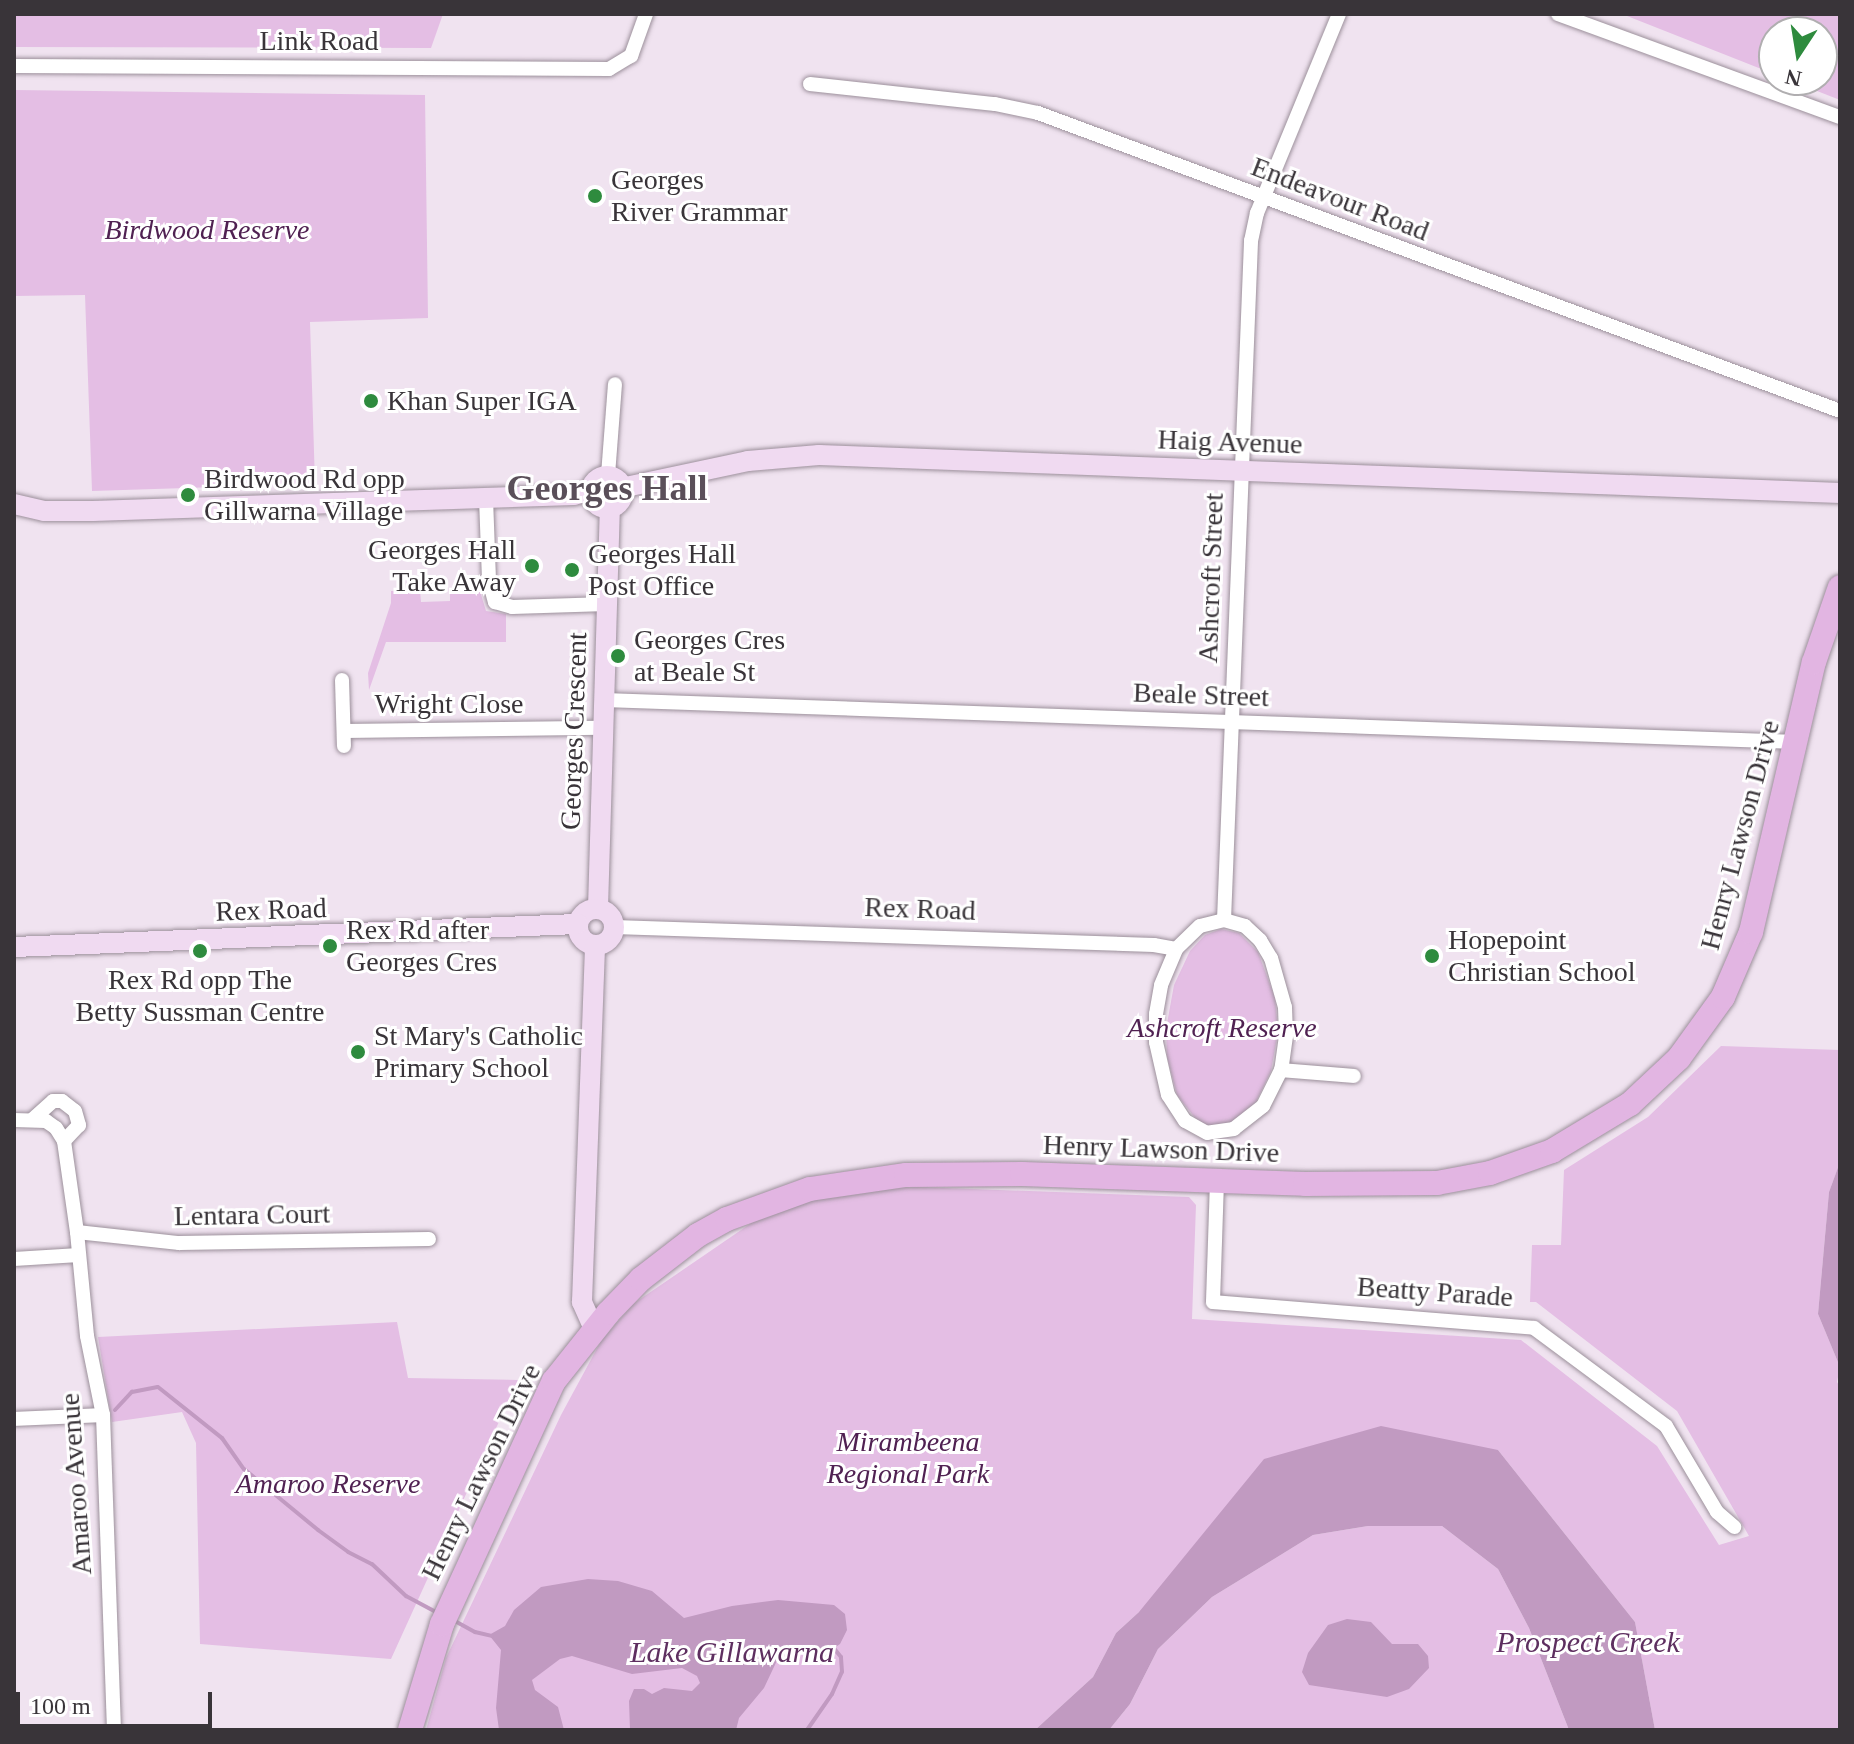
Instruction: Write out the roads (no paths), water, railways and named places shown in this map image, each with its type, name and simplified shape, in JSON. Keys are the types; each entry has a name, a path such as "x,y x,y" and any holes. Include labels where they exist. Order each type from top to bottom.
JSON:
{"main road":[{"name":"Haig Avenue","path":"615,482 748,461 805,456 1840,493"},
{"path":"14,504 44,511 81,512 574,495 592,490 599,479 615,482 620,498 610,509 597,506 592,490"},
{"name":"Georges Crescent","path":"598,908 610,509"},
{"name":"Henry Lawson Drive","path":"410,1730 445,1616 554,1381 594,1329 641,1279 698,1235 744,1211 810,1189 886,1177 970,1174 1388,1185 1462,1179 1504,1169 1552,1151 1624,1108 1679,1058 1723,997 1751,932 1814,662 1840,587"},
{"path":"598,908 611,917 614,927 608,940 595,945 584,941 578,924 584,912 598,908"},
{"name":"Rex Road","path":"14,947 578,924"},
{"path":"594,1329 582,1302 595,945"}],"street":[{"name":"Link Road","path":"14,66 585,70 623,64 635,49 646,14"},
{"name":"Ashcroft Street","path":"1224,920 1251,241 1263,197 1339,14"},
{"path":"1558,14 1840,117"},
{"name":"Endeavour Road","path":"810,84 1023,109 1840,411"},
{"path":"615,384 615,482"},
{"path":"486,498 489,580 495,602 512,607 607,604"},
{"name":"Wright Close","path":"342,680 344,739 602,728"},
{"name":"Beale Street","path":"604,700 1797,742"},
{"path":"1224,920 1245,926 1260,940 1271,958 1285,1007 1281,1070 1263,1106 1234,1129 1207,1133 1185,1121 1168,1095 1156,1042 1158,999 1176,949 1200,926 1224,920"},
{"name":"Rex Road","path":"614,927 1154,945 1176,949"},
{"path":"1281,1070 1354,1076"},
{"name":"Amaroo Avenue","path":"14,1120 33,1119 53,1101 62,1101 75,1111 79,1125 64,1141 87,1336 103,1415 114,1730"},
{"path":"33,1119 52,1124 64,1141"},
{"name":"Beatty Parade","path":"1217,1181 1213,1302 1534,1328 1666,1426 1717,1512 1734,1527"},
{"name":"Lentara Court","path":"77,1232 179,1243 429,1239"},
{"path":"14,1259 79,1255"},
{"path":"14,1419 103,1415"}],"water":[{"path":"1840,1162 1840,1367 1818,1314 1829,1192"},
{"name":"Prospect Creek","path":"1381,1426 1498,1450 1635,1622 1655,1730 1569,1730 1529,1628 1498,1569 1442,1526 1368,1526 1313,1535 1212,1597 1158,1649 1130,1704 1109,1730 1035,1730 1093,1677 1116,1633 1139,1612 1264,1459"},
{"name":"Lake Gillawarna","path":"588,1579 618,1581 652,1591 684,1618 732,1606 778,1600 834,1605 845,1614 847,1630 840,1644 824,1655 792,1650 781,1652 764,1688 739,1718 736,1730 630,1730 629,1701 634,1689 644,1689 652,1694 664,1688 692,1691 700,1683 697,1676 682,1668 632,1674 572,1656 560,1659 532,1680 535,1690 558,1707 564,1730 499,1730 496,1708 501,1650 489,1635 505,1626 514,1610 541,1587"},
{"path":"1347,1619 1371,1622 1392,1644 1418,1644 1428,1656 1429,1668 1409,1689 1387,1697 1309,1685 1302,1672 1308,1653 1328,1625"}],"waterway":[{"path":"115,1410 132,1392 158,1387 222,1438 244,1469 318,1530 348,1552 372,1564 406,1596 438,1613"},
{"path":"453,1620 475,1632 492,1636"},
{"path":"807,1730 832,1694 842,1672 841,1657 832,1646"}],"place":[{"name":"Georges River Grammar","path":"595,196"},
{"name":"Khan Super IGA","path":"371,401"},
{"name":"Birdwood Rd opp Gillwarna Village","path":"188,495"},
{"name":"Georges Hall Take Away","path":"532,566"},
{"name":"Georges Hall Post Office","path":"572,570"},
{"name":"Georges Cres at Beale St","path":"618,656"},
{"name":"Rex Rd after Georges Cres","path":"330,946"},
{"name":"Rex Rd opp The Betty Sussman Centre","path":"200,951"},
{"name":"Hopepoint Christian School","path":"1432,956"},
{"name":"St Mary's Catholic Primary School","path":"358,1052"}],"district":[{"name":"Georges Hall","path":"607,489"}],"park label":[{"name":"Birdwood Reserve","path":"207,230"},
{"name":"Ashcroft Reserve","path":"1222,1028"},
{"name":"Mirambeena Regional Park","path":"908,1458"},
{"name":"Amaroo Reserve","path":"328,1484"}]}
